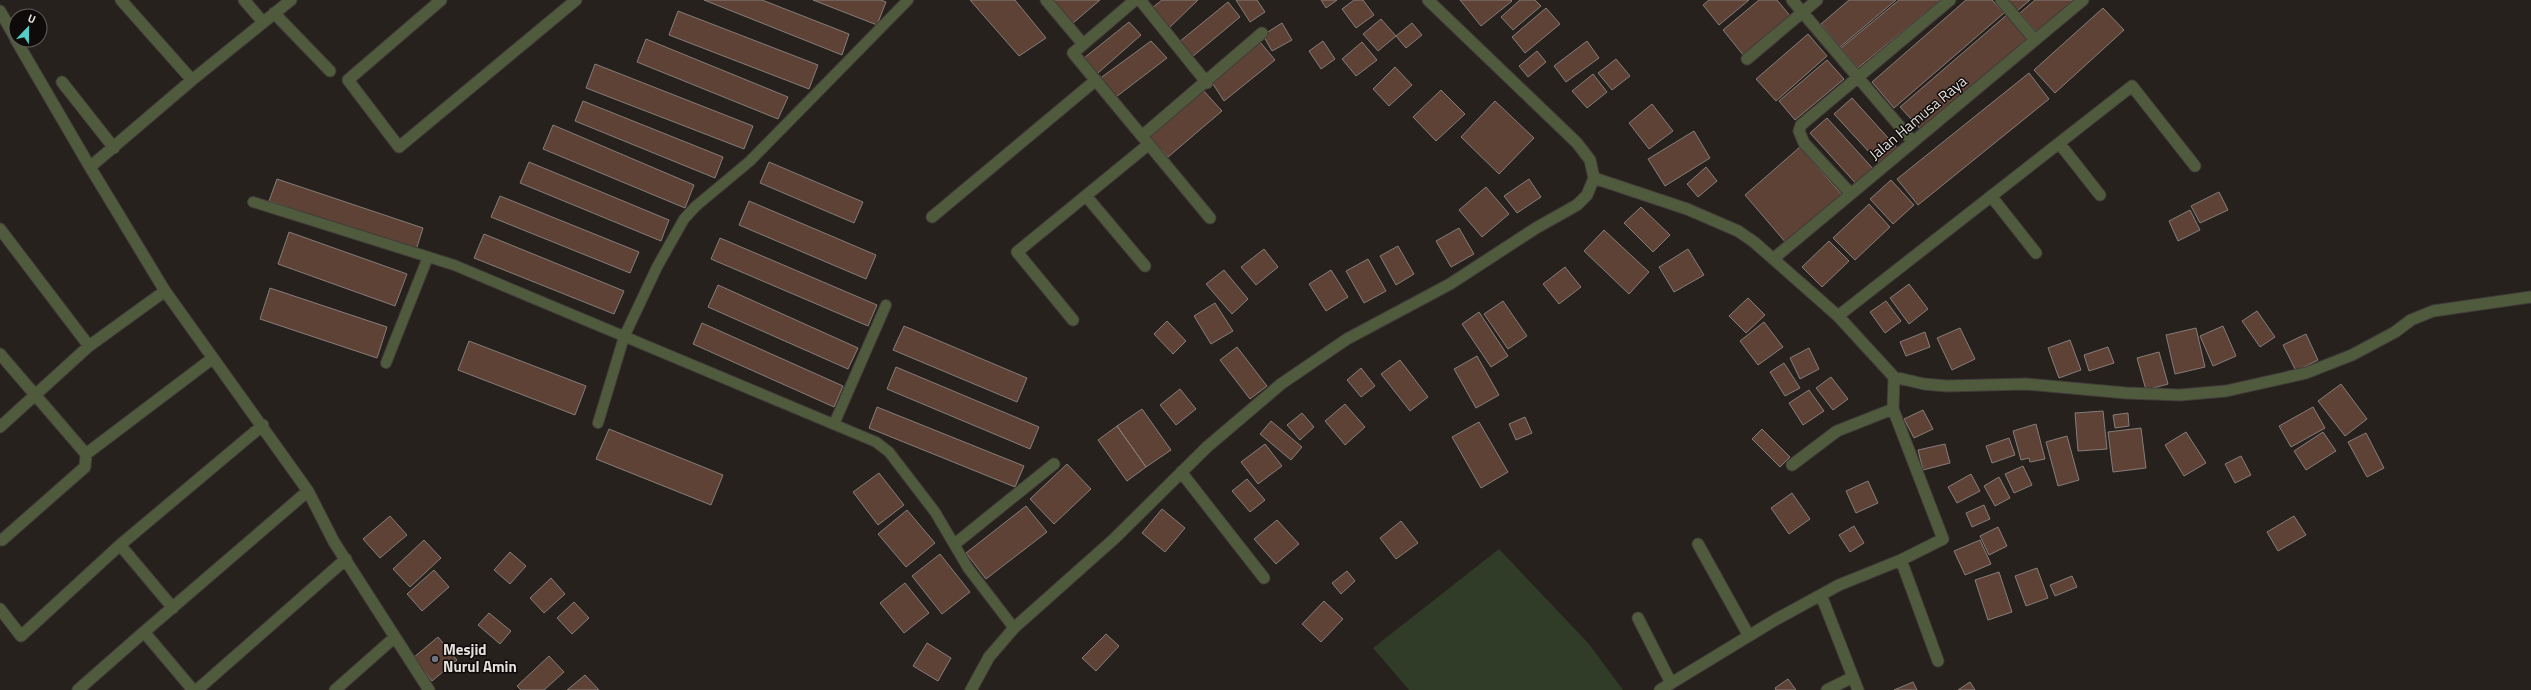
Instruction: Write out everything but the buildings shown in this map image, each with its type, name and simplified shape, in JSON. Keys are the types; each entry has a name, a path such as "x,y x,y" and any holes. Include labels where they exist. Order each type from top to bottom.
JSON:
{"street":[{"path":"121,0 192,80"},
{"path":"244,0 263,22"},
{"path":"90,167 192,80 290,0"},
{"path":"441,0 348,80 399,147 576,0"},
{"path":"1046,0 1083,44"},
{"path":"1135,0 1073,53 1210,218"},
{"path":"1140,0 1207,83"},
{"path":"971,690 988,658 1014,628 1114,539 1207,447 1281,384 1347,339 1450,284 1536,228 1577,205 1587,195 1594,178 1590,160 1577,143 1428,0"},
{"path":"1792,0 1913,142"},
{"path":"1747,59 1817,0"},
{"path":"1851,194 1804,143 1799,131 1801,125 1950,0"},
{"path":"2001,0 2034,39"},
{"name":"Jalan Hamusa Raya","path":"1773,259 2034,39 2083,0"},
{"path":"0,11 8,26"},
{"path":"274,13 330,71"},
{"path":"1073,320 1017,252 1086,196 1145,140 1262,34"},
{"path":"21,48 165,291 263,425 308,491 334,542 429,690"},
{"path":"932,217 1096,80"},
{"path":"62,82 114,148"},
{"path":"1838,316 2132,86 2195,166"},
{"path":"2059,143 2100,196"},
{"path":"1594,178 1687,208 1738,231 1773,259 1838,316 1894,377 1904,381 1947,386 2026,384 2126,393 2180,395 2226,391 2306,373 2352,355 2395,332 2411,320 2433,311 2531,297"},
{"path":"1086,196 1145,266"},
{"path":"1991,196 2036,253"},
{"path":"0,229 89,346"},
{"path":"0,426 89,346 165,291"},
{"path":"0,354 34,396 86,454 86,467 2,540"},
{"path":"86,454 213,358"},
{"path":"1660,690 1749,636 1839,585 1901,560 1943,539 1892,409 1894,377"},
{"path":"1792,465 1837,431 1892,409"},
{"path":"0,609 21,636 120,545 263,425"},
{"path":"956,543 1054,464"},
{"path":"1181,472 1264,578"},
{"path":"78,690 308,491"},
{"path":"1698,544 1749,636"},
{"path":"120,545 173,608"},
{"path":"197,690 346,559"},
{"path":"1901,560 1938,661"},
{"path":"1821,595 1858,690"},
{"path":"1638,618 1671,683"},
{"path":"144,632 193,690"},
{"path":"335,690 395,637"},
{"path":"1827,690 1852,677"}],"lane":[{"path":"598,423 624,337 663,255 684,218 696,206 750,161 908,0"},
{"path":"254,202 428,257 543,301 624,337 884,446 935,512 956,543 968,568 1014,628"},
{"path":"386,363 428,257"},
{"path":"834,424 886,305"}],"green space":[{"path":"1499,549 1589,644 1623,690 1409,690 1373,648"}],"place":[{"name":"Mesjid Nurul Amin","path":"435,659"}]}
